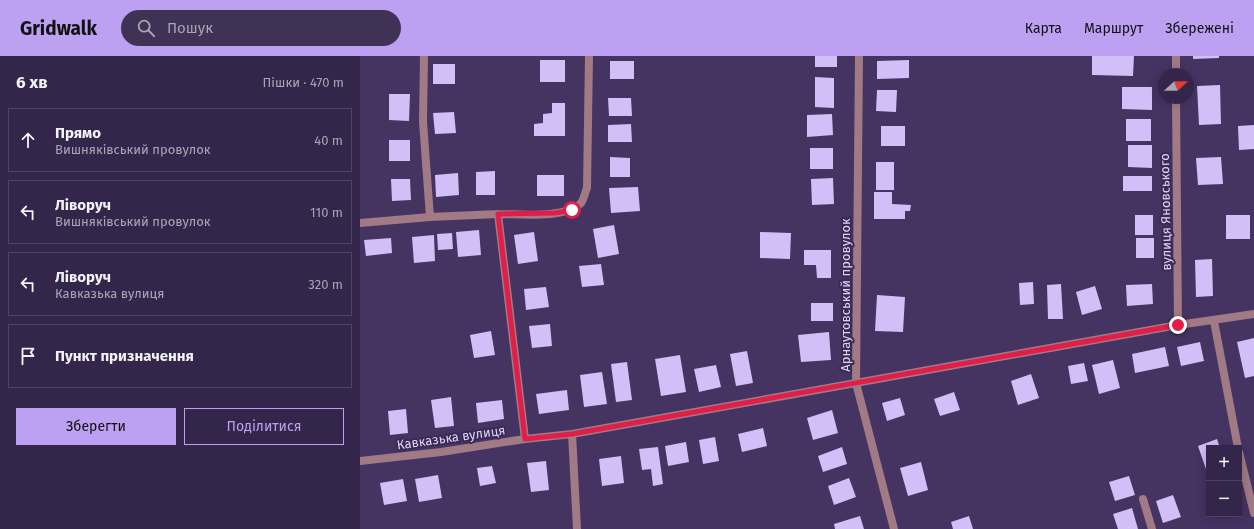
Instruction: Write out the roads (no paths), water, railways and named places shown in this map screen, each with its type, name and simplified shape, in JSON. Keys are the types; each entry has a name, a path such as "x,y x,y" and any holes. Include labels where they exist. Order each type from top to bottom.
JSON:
{"street":[{"path":"424,56 423,122 430,217"},
{"path":"360,223 430,217 555,213 572,210 582,202 586,188 589,56"},
{"name":"Арнаутовський провулок","path":"859,56 856,383 894,529"},
{"path":"1176,56 1176,68"},
{"name":"вулиця Яновського","path":"1176,104 1178,325"},
{"path":"498,214 525,439"},
{"name":"Кавказька вулиця","path":"360,461 441,452 525,439 572,434 1178,325 1254,314"},
{"path":"1214,321 1237,445"},
{"path":"572,434 578,529"},
{"path":"1242,464 1254,513"},
{"path":"1143,499 1152,529"}]}
